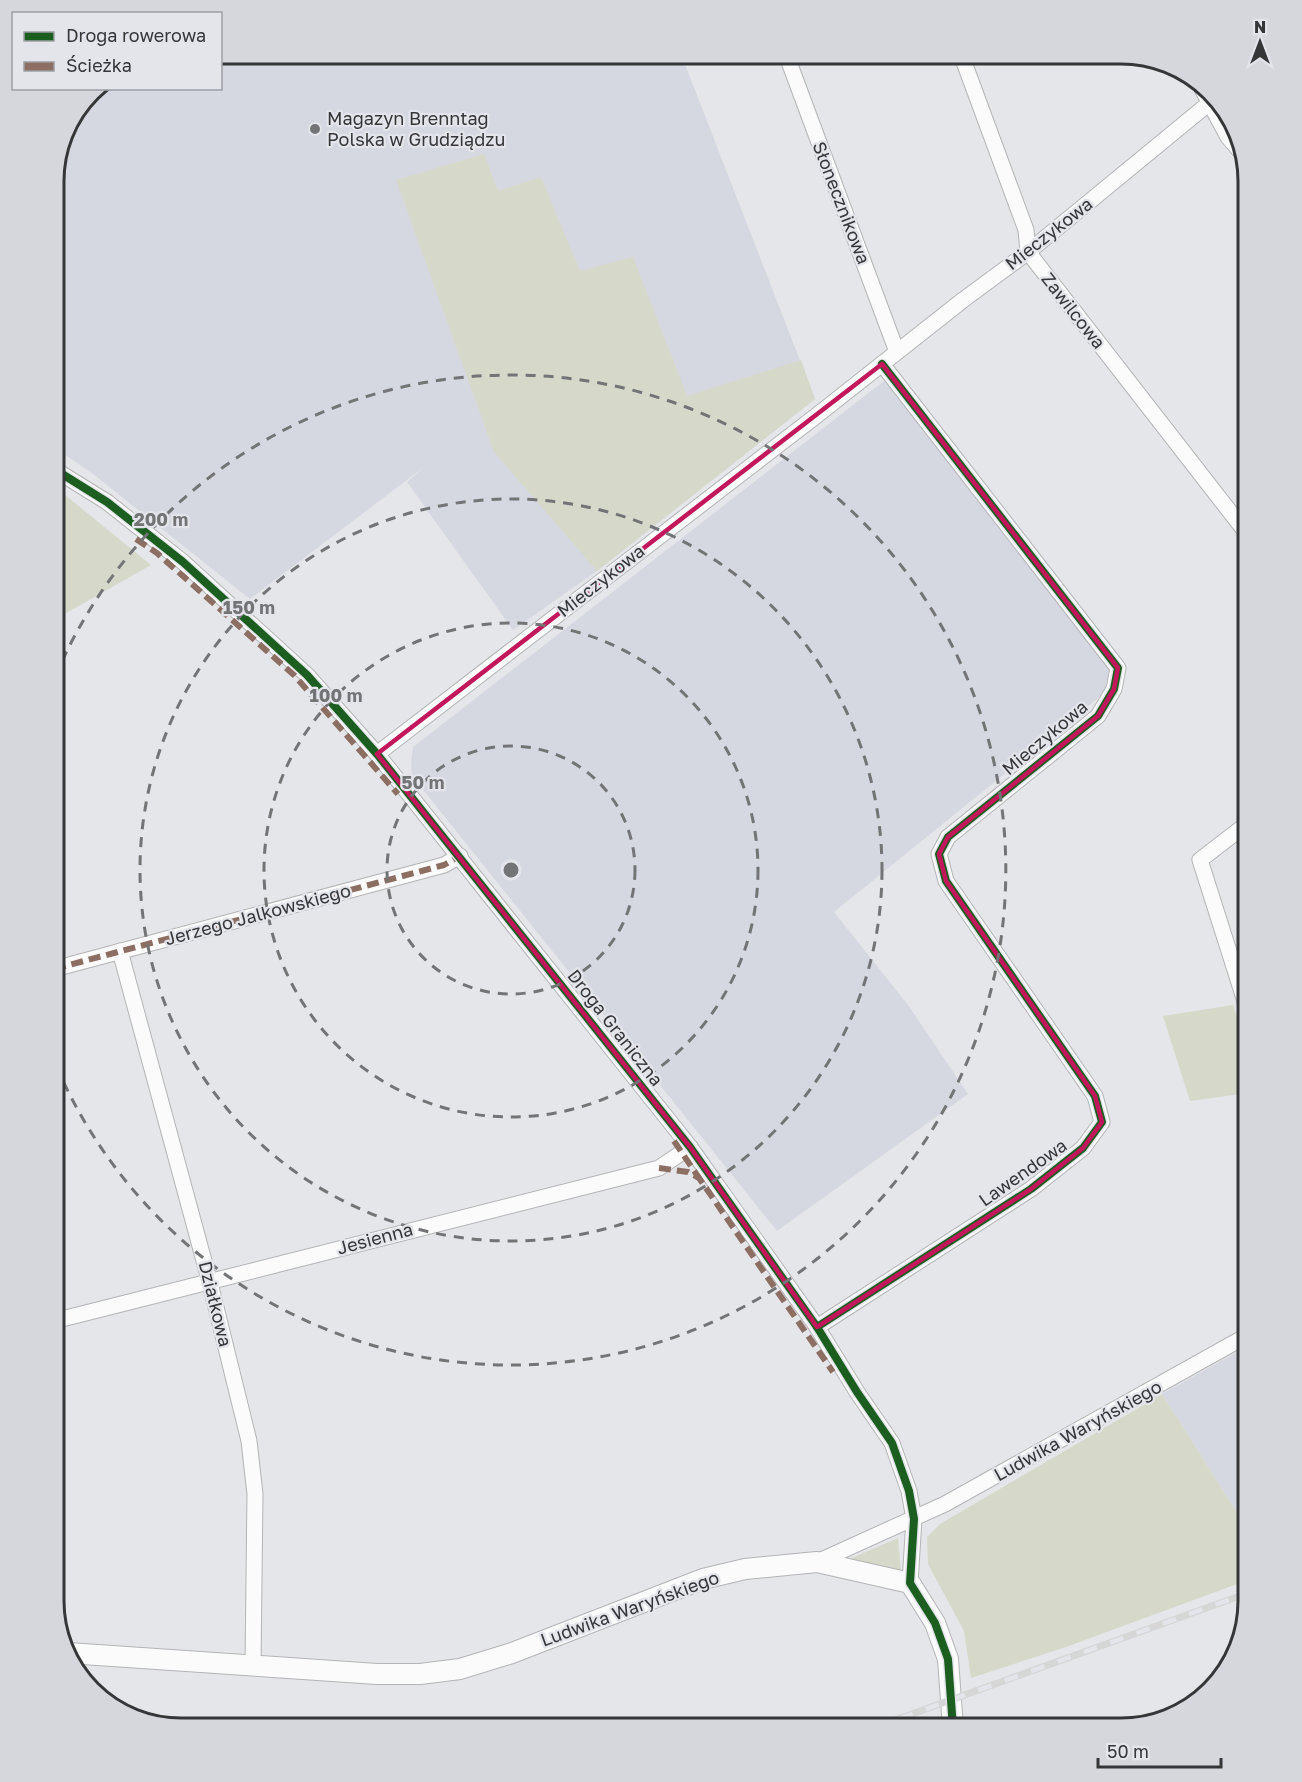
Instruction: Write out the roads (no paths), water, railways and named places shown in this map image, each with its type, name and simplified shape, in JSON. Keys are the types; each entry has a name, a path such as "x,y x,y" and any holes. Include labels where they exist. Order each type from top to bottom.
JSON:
{"street":[{"name":"Słonecznikowa","path":"790,65 897,352"},
{"name":"Zawilcowa","path":"965,65 1026,230 1028,252 1238,522"},
{"name":"Mieczykowa","path":"377,754 1028,252 1208,105"},
{"name":"Mieczykowa","path":"882,364 1118,668 1114,689 1098,716 948,837 939,854 946,881 1018,986"},
{"name":"Droga Graniczna","path":"65,476 107,502 183,562 307,675 377,754 460,856 690,1147 817,1327 856,1392 892,1443 909,1491 914,1519 910,1583"},
{"path":"1238,831 1200,860 1238,980"},
{"name":"Jerzego Jalkowskiego","path":"64,966 444,865 460,856"},
{"name":"Działkowa","path":"120,951 210,1283 253,1467 255,1494 252,1665"},
{"name":"Lawendowa","path":"817,1327 1031,1189 1083,1148 1102,1122 1095,1096 1018,986"},
{"name":"Jesienna","path":"64,1319 210,1283 523,1200 658,1168 690,1147"},
{"name":"Ludwika Waryńskiego","path":"77,1654 377,1674 420,1674 460,1669 512,1653 703,1579 745,1569 817,1562 914,1519 1073,1435 1238,1341"},
{"path":"817,1562 910,1583 935,1623 948,1659 952,1718"}],"railway":[{"path":"901,1718 1238,1597"}],"place":[{"name":"Magazyn Brenntag Polska w Grudziądzu","path":"315,129"}]}
